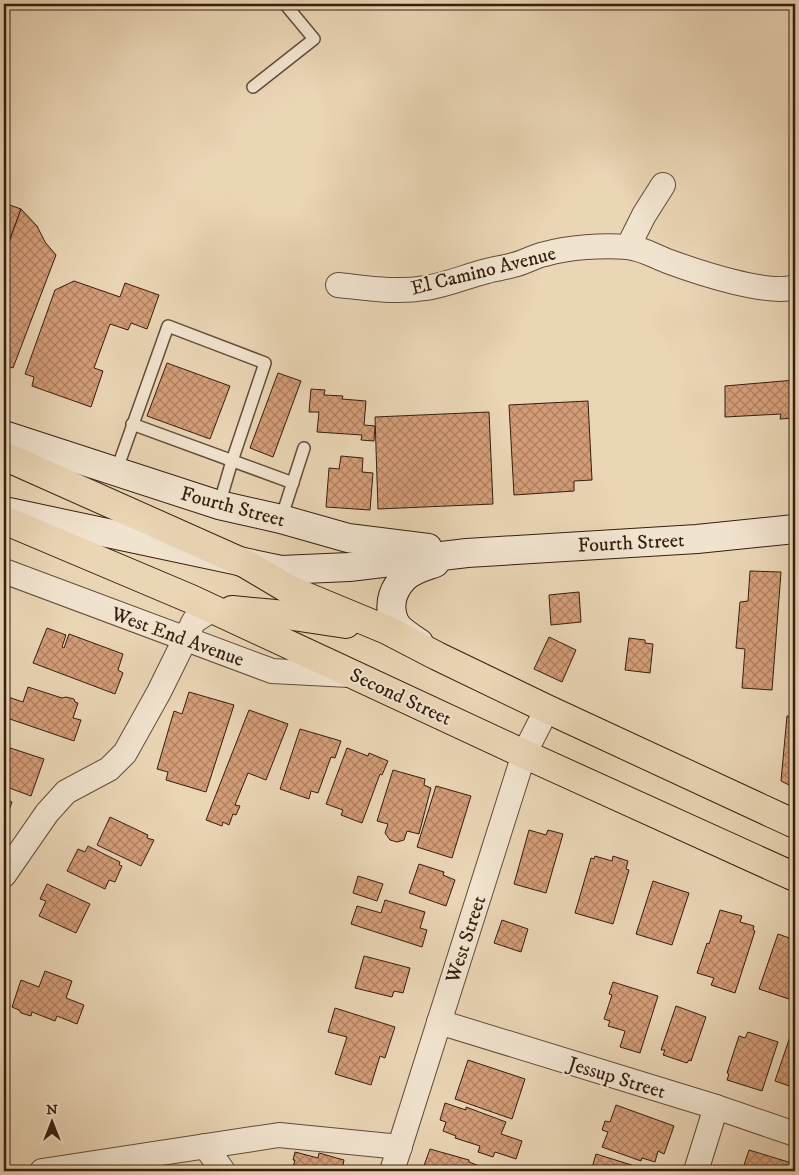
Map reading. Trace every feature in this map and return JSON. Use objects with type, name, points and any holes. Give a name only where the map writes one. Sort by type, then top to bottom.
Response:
[{"type":"main road","name":"Fourth Street","points":[[4,435],[220,505],[281,519],[348,538],[467,553]]},
{"type":"main road","name":"Fourth Street","points":[[4,456],[246,564]]},
{"type":"main road","name":"Fourth Street","points":[[4,511],[281,570],[349,567],[467,553],[697,538],[795,529]]},
{"type":"main road","name":"Second Street","points":[[4,520],[213,609],[524,754],[795,877]]},
{"type":"main road","points":[[437,656],[398,627],[392,616],[391,605],[394,593],[404,578],[418,569],[467,553]]},
{"type":"main road","points":[[246,564],[288,589],[387,630],[546,709],[795,824]]},
{"type":"main road","points":[[213,609],[286,615],[387,630]]},
{"type":"street","points":[[628,247],[644,215],[663,184]]},
{"type":"street","name":"El Camino Avenue","points":[[338,285],[394,290],[424,288],[514,265],[545,254],[580,248],[628,247],[738,283],[771,289],[788,290],[795,287]]},
{"type":"street","name":"West End Avenue","points":[[4,571],[272,671],[357,675]]},
{"type":"street","points":[[4,875],[47,813],[66,792],[109,769],[125,753],[159,692],[194,621],[213,609]]},
{"type":"street","name":"West Street","points":[[392,1171],[524,754],[546,709]]},
{"type":"street","name":"Jessup Street","points":[[439,1022],[716,1107],[795,1134]]},
{"type":"street","points":[[696,1171],[716,1107]]},
{"type":"street","points":[[42,1171],[280,1135],[400,1147]]},
{"type":"street","points":[[205,1146],[223,1171]]},
{"type":"lane","points":[[253,87],[314,39],[286,4]]},
{"type":"lane","points":[[116,472],[168,326],[264,363],[232,461],[220,505]]},
{"type":"lane","points":[[132,424],[293,483]]},
{"type":"lane","points":[[281,519],[304,448]]},
{"type":"building","points":[[4,203],[21,209],[6,250],[4,249]]},
{"type":"building","points":[[21,209],[37,226],[45,242],[56,255],[13,368],[4,365],[4,256]]},
{"type":"building","points":[[74,281],[120,297],[125,283],[159,295],[147,329],[131,323],[128,330],[110,324],[94,368],[103,371],[91,407],[32,386],[34,377],[25,374],[55,290]]},
{"type":"building","points":[[167,363],[230,386],[210,439],[147,416]]},
{"type":"building","points":[[278,373],[301,381],[273,457],[250,448]]},
{"type":"building","points":[[795,380],[795,418],[780,419],[781,414],[725,417],[725,386]]},
{"type":"building","points":[[311,389],[325,390],[324,395],[343,396],[342,399],[366,401],[364,425],[375,426],[374,441],[361,440],[362,435],[317,432],[319,412],[309,412]]},
{"type":"building","points":[[588,401],[592,480],[574,481],[574,491],[514,495],[509,405]]},
{"type":"building","points":[[489,412],[493,504],[378,509],[375,417]]},
{"type":"building","points":[[341,456],[363,458],[362,472],[373,473],[370,510],[326,507],[329,468],[339,469]]},
{"type":"building","points":[[750,571],[781,572],[772,690],[742,688],[745,649],[736,648],[740,602],[748,601]]},
{"type":"building","points":[[579,592],[581,622],[551,625],[549,595]]},
{"type":"building","points":[[47,628],[66,635],[62,647],[64,648],[69,634],[123,654],[118,670],[123,673],[115,694],[33,663]]},
{"type":"building","points":[[549,637],[576,650],[562,682],[534,669]]},
{"type":"building","points":[[629,638],[645,640],[645,643],[653,644],[650,673],[625,670]]},
{"type":"building","points":[[28,687],[62,698],[74,699],[78,703],[73,718],[81,720],[74,741],[4,717],[8,697],[23,702]]},
{"type":"building","points":[[189,692],[234,705],[206,792],[166,780],[168,772],[157,769],[174,711],[182,714]]},
{"type":"building","points":[[249,710],[288,724],[266,780],[248,773],[235,805],[240,806],[236,815],[233,814],[229,825],[223,822],[222,826],[206,820]]},
{"type":"building","points":[[787,716],[795,717],[795,788],[781,781]]},
{"type":"building","points":[[300,729],[341,741],[335,758],[331,757],[318,793],[311,791],[309,799],[280,789]]},
{"type":"building","points":[[4,746],[44,759],[31,796],[4,786]]},
{"type":"building","points":[[347,748],[368,756],[369,753],[388,761],[382,775],[380,774],[362,823],[341,815],[343,810],[326,804]]},
{"type":"building","points":[[393,770],[425,779],[424,785],[431,788],[419,834],[407,831],[404,840],[397,842],[390,840],[385,833],[388,824],[377,821]]},
{"type":"building","points":[[436,786],[471,796],[452,858],[417,847]]},
{"type":"building","points":[[4,799],[12,802],[5,821],[4,821]]},
{"type":"building","points":[[110,817],[148,835],[147,838],[154,840],[141,866],[97,845]]},
{"type":"building","points":[[529,830],[546,835],[548,830],[563,834],[546,893],[514,884]]},
{"type":"building","points":[[88,846],[120,862],[119,865],[122,866],[115,882],[109,880],[105,889],[67,871],[78,849],[85,852]]},
{"type":"building","points":[[595,856],[612,861],[613,856],[628,861],[626,869],[629,870],[613,924],[575,913],[591,858],[594,859]]},
{"type":"building","points":[[419,864],[444,872],[443,875],[455,880],[446,906],[409,893]]},
{"type":"building","points":[[358,876],[383,884],[377,901],[353,893]]},
{"type":"building","points":[[653,881],[689,893],[672,945],[636,934]]},
{"type":"building","points":[[47,884],[90,904],[76,933],[39,916],[46,901],[40,899]]},
{"type":"building","points":[[385,900],[425,912],[420,928],[427,930],[422,947],[351,924],[357,906],[381,913]]},
{"type":"building","points":[[720,910],[742,916],[740,922],[754,926],[753,930],[755,931],[735,993],[711,985],[714,978],[697,973]]},
{"type":"building","points":[[502,920],[528,929],[521,952],[494,943]]},
{"type":"building","points":[[778,934],[795,940],[795,1001],[759,989]]},
{"type":"building","points":[[364,956],[410,968],[403,993],[394,991],[392,997],[355,988]]},
{"type":"building","points":[[45,971],[72,981],[66,998],[84,1005],[77,1024],[57,1016],[55,1021],[32,1012],[31,1016],[21,1013],[12,1007],[21,980],[39,987]]},
{"type":"building","points":[[613,982],[658,996],[640,1053],[620,1047],[625,1031],[608,1026],[610,1021],[604,1019],[612,995],[609,994]]},
{"type":"building","points":[[676,1006],[706,1017],[691,1061],[689,1060],[687,1063],[663,1055],[665,1050],[661,1050]]},
{"type":"building","points":[[335,1008],[395,1027],[385,1058],[380,1056],[371,1085],[335,1074],[347,1037],[328,1032]]},
{"type":"building","points":[[795,1022],[795,1088],[775,1081]]},
{"type":"building","points":[[748,1032],[778,1042],[762,1091],[727,1080],[729,1074],[727,1073],[739,1036],[745,1038]]},
{"type":"building","points":[[468,1060],[525,1079],[512,1119],[455,1099]]},
{"type":"building","points":[[445,1103],[466,1110],[466,1107],[506,1122],[501,1134],[522,1141],[516,1159],[495,1152],[493,1157],[478,1152],[480,1146],[455,1138],[456,1136],[443,1131],[446,1122],[440,1120]]},
{"type":"building","points":[[616,1105],[674,1126],[664,1154],[658,1151],[655,1162],[642,1158],[641,1161],[602,1147],[608,1132],[602,1130],[605,1121],[610,1122]]},
{"type":"building","points":[[430,1149],[469,1160],[469,1162],[492,1171],[422,1171]]},
{"type":"building","points":[[749,1150],[795,1164],[793,1171],[742,1171]]},
{"type":"building","points":[[295,1152],[318,1158],[319,1153],[344,1160],[343,1165],[358,1171],[292,1171]]},
{"type":"building","points":[[596,1154],[651,1171],[591,1171]]}]
